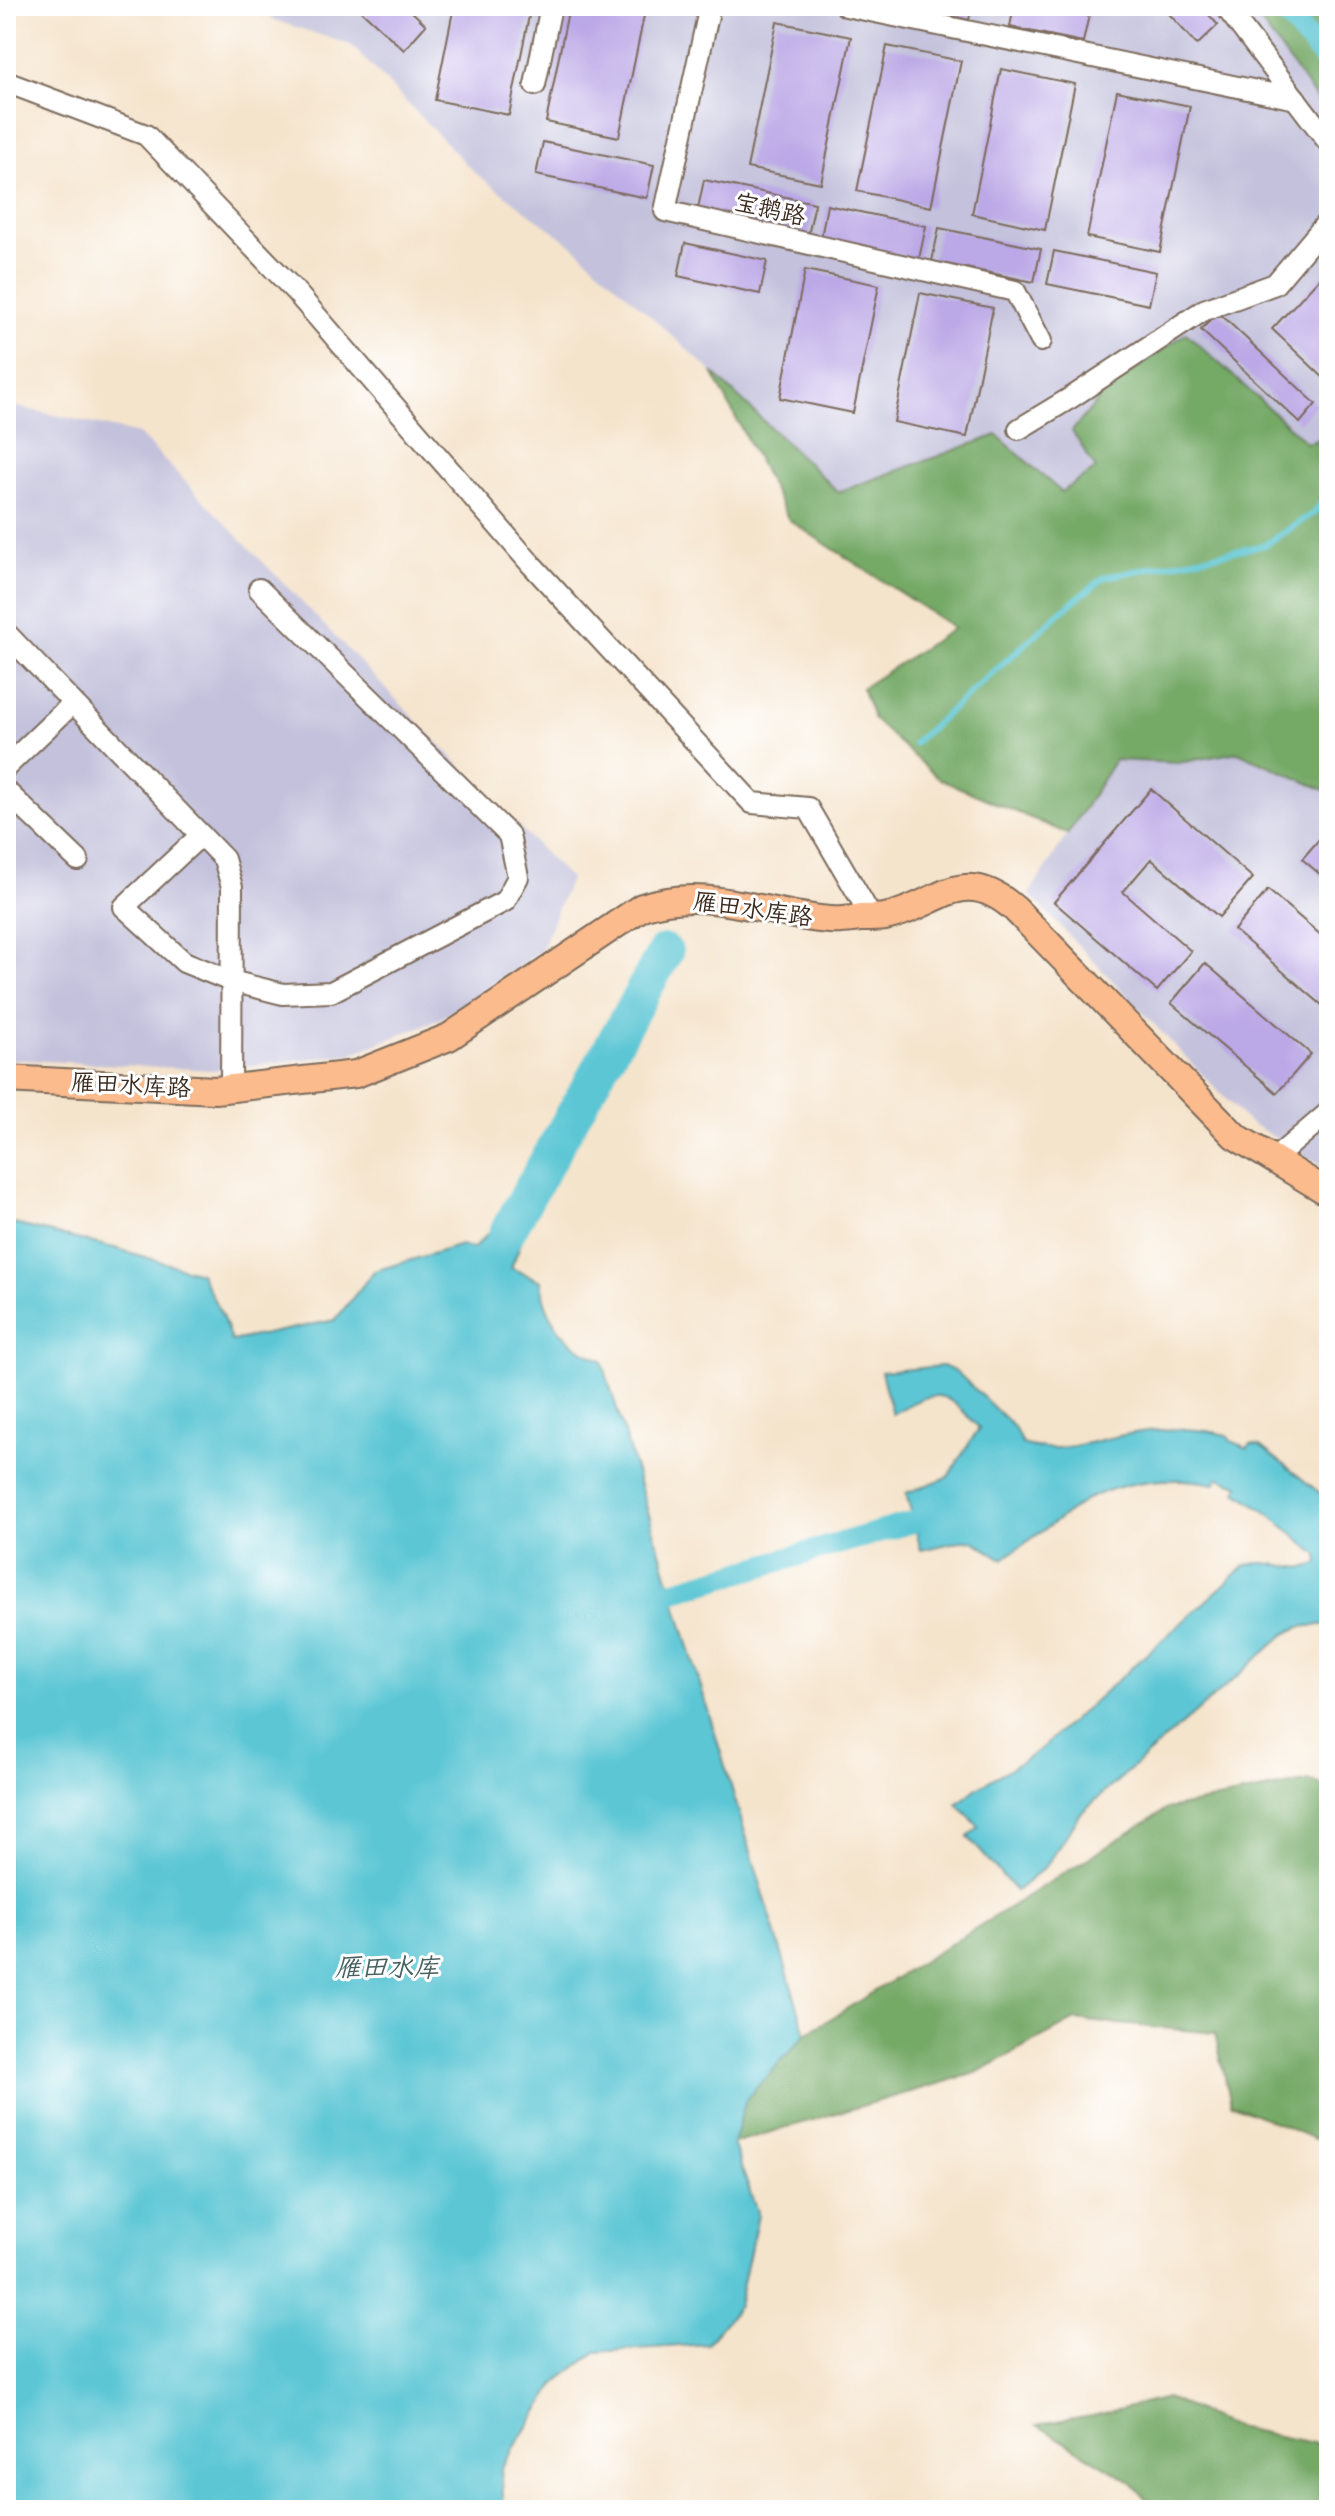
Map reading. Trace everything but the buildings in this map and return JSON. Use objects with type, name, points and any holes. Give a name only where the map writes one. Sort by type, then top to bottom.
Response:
[{"type":"main road","name":"雁田水库路","points":[[6,1079],[215,1090],[356,1074],[449,1037],[642,907],[667,899],[711,899],[831,920],[887,916],[955,889],[977,887],[998,894],[1235,1136],[1329,1193]]},
{"type":"lane","points":[[535,85],[551,6]]},
{"type":"lane","name":"宝鹅路","points":[[710,6],[665,211],[1015,291],[1041,341]]},
{"type":"lane","points":[[846,6],[1296,99]]},
{"type":"lane","points":[[1225,6],[1329,143]]},
{"type":"lane","points":[[6,82],[146,135],[295,291],[530,563],[752,803],[808,808],[872,918]]},
{"type":"lane","points":[[1019,429],[1204,310],[1275,284],[1329,220]]},
{"type":"lane","points":[[201,835],[124,907],[184,962],[231,981],[283,994],[331,992],[505,901],[518,877],[509,835],[259,589]]},
{"type":"lane","points":[[6,633],[224,859],[232,887],[231,1088]]},
{"type":"lane","points":[[6,767],[73,703]]},
{"type":"lane","points":[[6,791],[78,860]]},
{"type":"lane","points":[[1274,1159],[1329,1112]]},
{"type":"shaded area","points":[[255,6],[1244,6],[1261,22],[1329,116],[1329,436],[1307,443],[1186,333],[1072,432],[1096,469],[1060,493],[997,435],[838,492],[576,248],[474,172],[351,45],[274,20]]},
{"type":"shaded area","points":[[6,404],[139,434],[570,879],[540,952],[440,1019],[351,1054],[214,1070],[6,1059]]},
{"type":"shaded area","points":[[1238,752],[1329,792],[1329,1170],[1247,1121],[1029,894],[1115,760],[1178,763]]},
{"type":"green space","points":[[1276,6],[1329,6],[1329,116],[1261,22]]},
{"type":"green space","points":[[1186,333],[1307,443],[1329,436],[1329,792],[1238,752],[1178,763],[1115,760],[1068,834],[939,779],[874,720],[862,688],[954,628],[789,520],[712,372],[838,492],[997,435],[1061,492],[1096,469],[1072,431],[1104,393]]},
{"type":"green space","points":[[1310,1781],[1329,1787],[1329,2145],[1231,2104],[1215,2033],[1075,2020],[976,2073],[733,2143],[746,2099],[806,2034],[1167,1809]]},
{"type":"green space","points":[[1167,2398],[1235,2427],[1318,2444],[1329,2422],[1329,2510],[1156,2510],[1132,2483],[1037,2425]]},
{"type":"water","name":"雁田水库","points":[[6,1222],[200,1273],[222,1315],[231,1341],[335,1320],[374,1271],[461,1245],[473,1249],[493,1228],[521,1243],[511,1268],[541,1281],[547,1308],[560,1330],[578,1347],[602,1360],[806,2034],[746,2099],[733,2143],[758,2215],[738,2306],[707,2344],[596,2352],[558,2381],[501,2468],[504,2510],[6,2510]]},
{"type":"water","points":[[942,1366],[957,1372],[1014,1427],[1022,1444],[1050,1448],[1158,1430],[1215,1432],[1227,1435],[1231,1441],[1247,1448],[1251,1444],[1260,1446],[1329,1500],[1329,1624],[1299,1627],[1285,1634],[1081,1813],[1046,1866],[1016,1891],[968,1837],[979,1827],[957,1804],[977,1788],[1036,1753],[1245,1566],[1264,1563],[1301,1568],[1319,1563],[1318,1555],[1272,1516],[1237,1492],[1239,1485],[1218,1478],[1215,1484],[1182,1480],[1150,1481],[1102,1493],[1087,1499],[1003,1559],[973,1541],[965,1540],[921,1550],[906,1493],[948,1477],[979,1428],[957,1406],[940,1396],[920,1399],[892,1414],[881,1372]]},
{"type":"waterway","points":[[1279,6],[1329,63]]},
{"type":"waterway","points":[[914,743],[1071,603],[1105,577],[1265,545],[1315,512],[1329,492]]},
{"type":"waterway","points":[[506,1234],[665,952]]},
{"type":"waterway","points":[[642,1587],[672,1592],[941,1514]]}]
